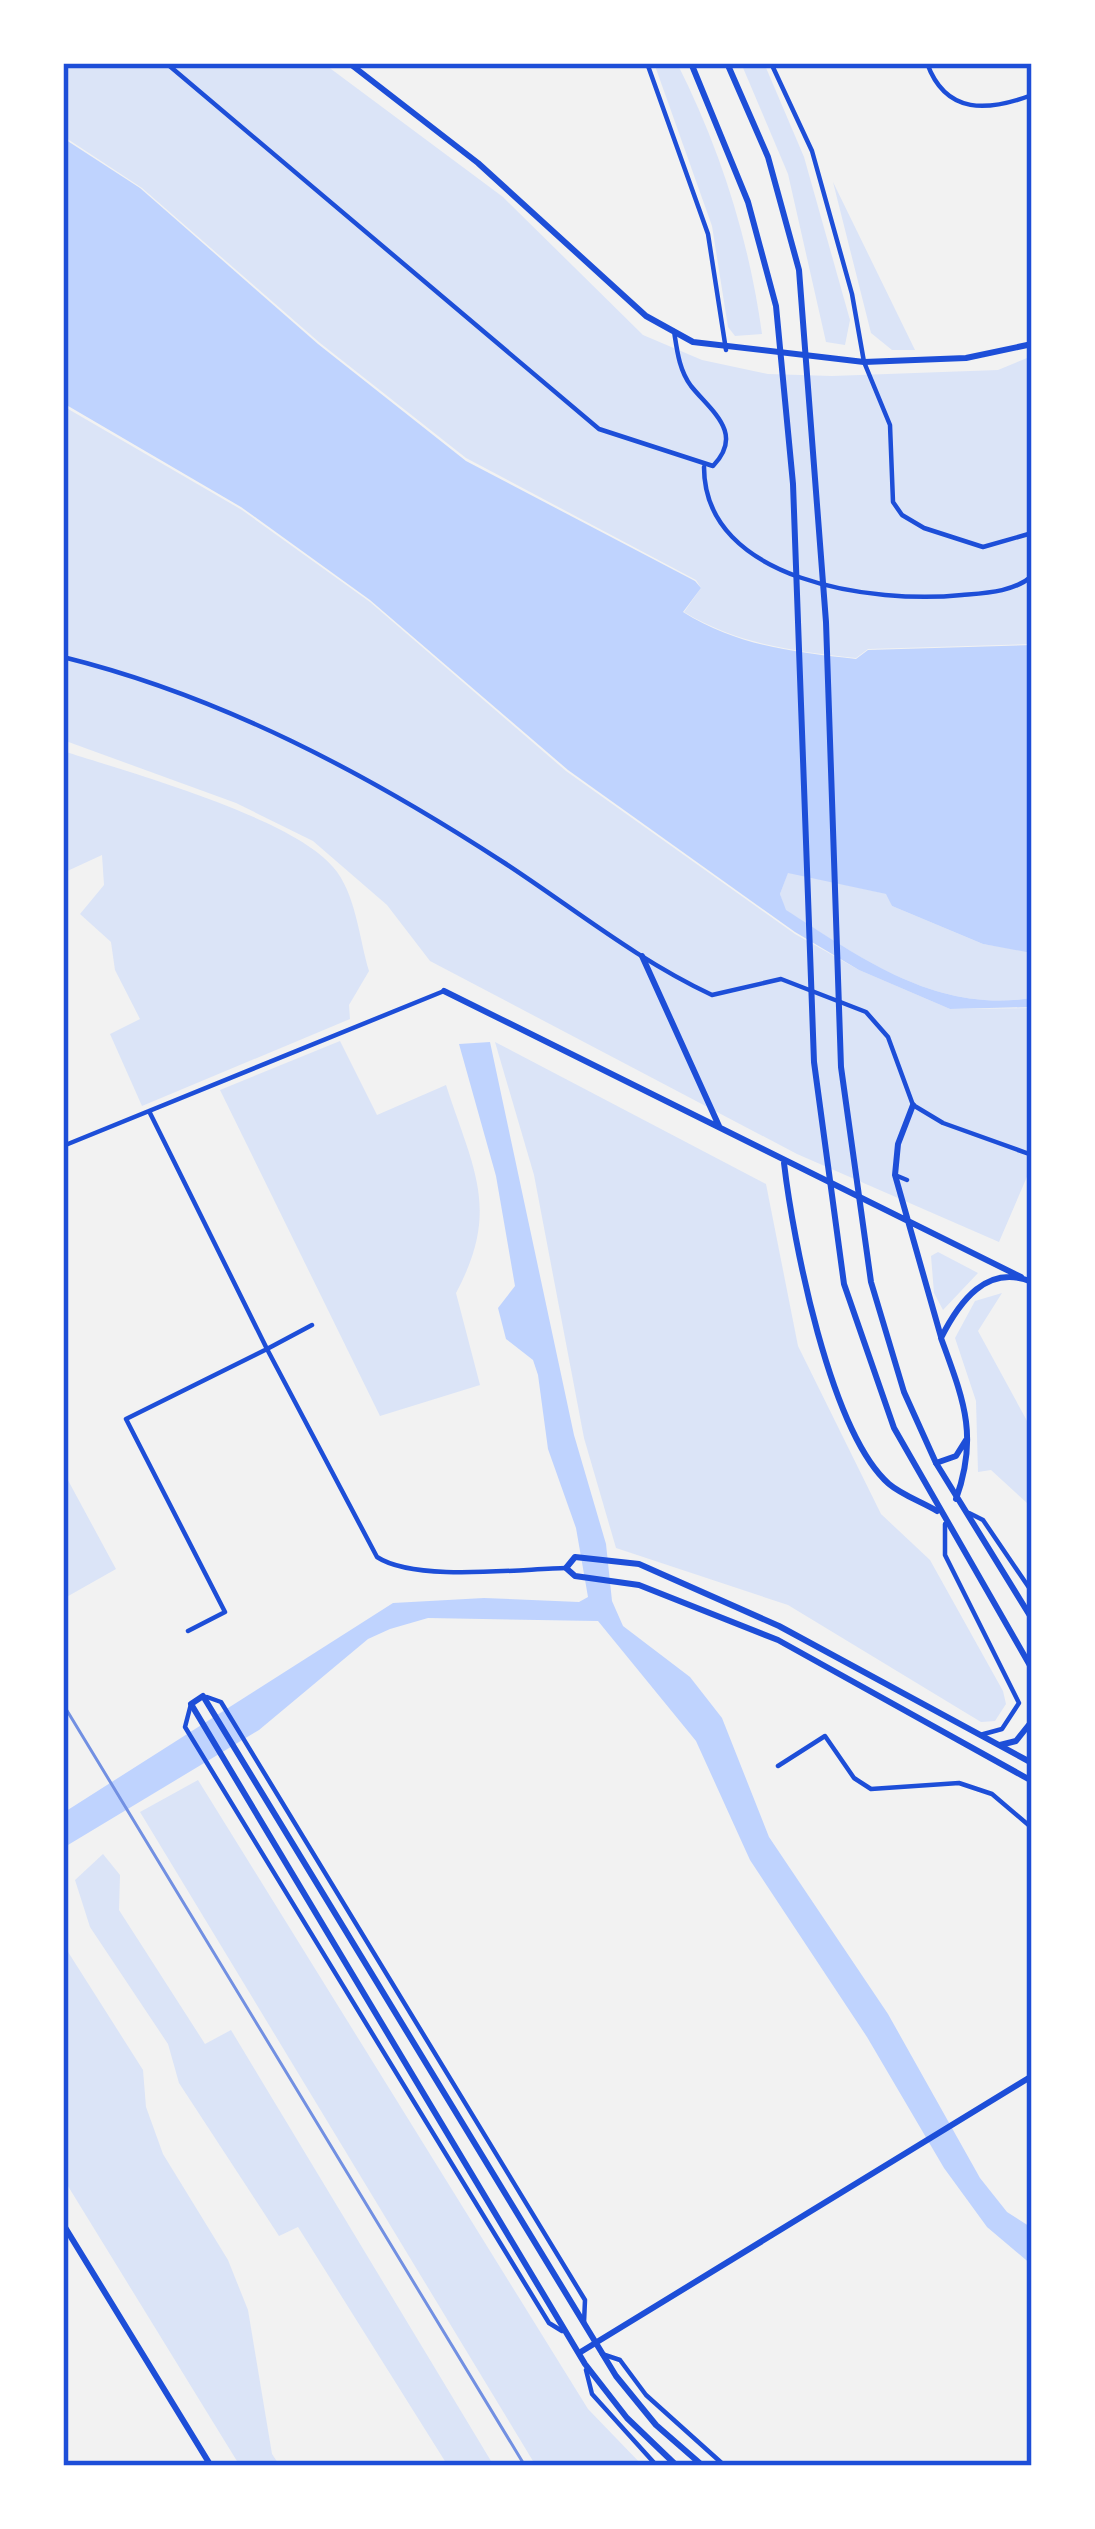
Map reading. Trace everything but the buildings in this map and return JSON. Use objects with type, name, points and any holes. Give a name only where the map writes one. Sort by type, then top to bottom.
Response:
[{"type":"main road","points":[[349,63],[413,108],[646,316],[674,331],[726,350],[864,362],[966,358],[1032,344]]},
{"type":"main road","points":[[691,63],[748,202],[776,306],[793,484],[814,1062],[844,1284],[894,1429],[1031,1668]]},
{"type":"main road","points":[[728,63],[768,157],[799,270],[826,622],[841,1067],[871,1282],[904,1392],[936,1462],[1032,1619]]},
{"type":"main road","points":[[642,956],[721,1129]]},
{"type":"main road","points":[[444,991],[1032,1282]]},
{"type":"main road","points":[[914,1105],[898,1144],[896,1175],[941,1338],[966,1409],[969,1462],[958,1503]]},
{"type":"main road","points":[[784,1163],[795,1257],[850,1423],[888,1483],[938,1510]]},
{"type":"main road","points":[[941,1338],[955,1312],[982,1284],[997,1276],[1022,1277]]},
{"type":"main road","points":[[936,1462],[956,1456],[968,1437]]},
{"type":"main road","points":[[1032,1762],[779,1626],[639,1564],[575,1557],[566,1568],[575,1576],[639,1585],[778,1640],[1032,1781]]},
{"type":"main road","points":[[677,2466],[627,2418],[585,2364],[191,1704],[203,1696],[601,2353],[656,2426],[703,2466]]},
{"type":"main road","points":[[1000,1745],[1016,1741],[1032,1721]]},
{"type":"main road","points":[[579,2353],[1032,2076]]},
{"type":"main road","points":[[63,2224],[212,2466]]},
{"type":"street","points":[[166,63],[599,429],[704,467],[719,462],[725,429],[719,412],[691,385],[678,360],[674,331]]},
{"type":"street","points":[[647,63],[680,144],[708,234],[726,350]]},
{"type":"street","points":[[771,63],[812,151],[852,294],[864,362],[890,425],[893,502],[902,515],[983,547],[1032,533]]},
{"type":"street","points":[[927,63],[941,88],[970,109],[993,109],[1032,94]]},
{"type":"street","points":[[704,467],[705,497],[723,530],[774,566],[853,595],[924,599],[966,595],[1024,583],[1032,576]]},
{"type":"street","points":[[63,657],[153,680],[323,758],[501,861],[642,956],[712,994],[781,980],[866,1012],[888,1037],[914,1105],[943,1123],[1032,1155]]},
{"type":"street","points":[[63,1146],[444,991]]},
{"type":"street","points":[[149,1111],[377,1557],[391,1566],[418,1569],[566,1568]]},
{"type":"street","points":[[896,1175],[907,1180]]},
{"type":"street","points":[[188,1631],[225,1612],[126,1419],[312,1325]]},
{"type":"street","points":[[958,1503],[982,1520],[1032,1592]]},
{"type":"street","points":[[945,1524],[945,1555],[1019,1702],[1002,1729],[978,1736]]},
{"type":"street","points":[[203,1696],[221,1702],[255,1756],[585,2300],[584,2324]]},
{"type":"street","points":[[191,1704],[185,1727],[549,2323],[567,2334]]},
{"type":"street","points":[[778,1766],[825,1736],[854,1778],[871,1789],[959,1784],[992,1794],[1032,1828]]},
{"type":"street","points":[[601,2353],[620,2360],[646,2395],[725,2466]]},
{"type":"street","points":[[585,2364],[592,2394],[657,2466]]},
{"type":"shaded area","points":[[63,63],[323,63],[503,197],[643,335],[702,360],[768,374],[832,376],[998,370],[1032,356],[1032,644],[868,649],[856,658],[746,639],[684,612],[701,588],[696,580],[466,458],[320,343],[142,188],[63,136]]},
{"type":"shaded area","points":[[654,63],[677,63],[707,128],[741,229],[762,334],[735,336],[728,327],[712,226]]},
{"type":"shaded area","points":[[741,63],[764,63],[804,157],[850,320],[845,345],[826,342],[788,174]]},
{"type":"shaded area","points":[[833,182],[915,350],[892,350],[871,333]]},
{"type":"shaded area","points":[[63,406],[242,510],[370,602],[566,771],[795,934],[859,970],[950,1009],[1032,1008],[1032,1165],[999,1242],[797,1154],[430,961],[387,905],[313,841],[236,803],[63,740]]},
{"type":"shaded area","points":[[63,751],[246,814],[312,849],[333,867],[352,903],[369,971],[349,1005],[350,1019],[142,1106],[110,1034],[140,1019],[115,970],[111,942],[80,914],[104,885],[102,855],[63,873]]},
{"type":"shaded area","points":[[788,872],[887,894],[892,906],[983,944],[1032,952],[1032,998],[997,1001],[932,990],[872,963],[785,910],[780,894]]},
{"type":"shaded area","points":[[340,1041],[377,1115],[446,1085],[478,1189],[477,1237],[456,1293],[480,1385],[380,1416],[220,1090]]},
{"type":"shaded area","points":[[495,1042],[766,1184],[798,1346],[881,1514],[930,1560],[1003,1691],[1006,1704],[995,1721],[981,1722],[788,1605],[616,1548],[584,1438],[534,1175]]},
{"type":"shaded area","points":[[938,1252],[978,1273],[943,1310],[934,1293],[931,1256]]},
{"type":"shaded area","points":[[1002,1293],[978,1331],[1032,1430],[1032,1518],[1027,1503],[991,1470],[978,1472],[976,1401],[955,1338],[975,1301]]},
{"type":"shaded area","points":[[63,1471],[116,1569],[63,1599]]},
{"type":"shaded area","points":[[198,1780],[588,2409],[643,2466],[536,2466],[140,1812]]},
{"type":"shaded area","points":[[103,1854],[120,1875],[119,1910],[205,2044],[231,2030],[494,2466],[448,2466],[298,2227],[279,2236],[179,2083],[168,2044],[90,1927],[75,1880]]},
{"type":"shaded area","points":[[63,1944],[143,2070],[146,2107],[163,2154],[228,2260],[248,2310],[272,2454],[280,2466],[240,2466],[63,2178]]},
{"type":"water","points":[[63,138],[140,188],[318,344],[466,461],[695,581],[701,588],[683,612],[704,623],[766,646],[856,659],[868,650],[1032,645],[1032,953],[983,944],[892,906],[886,894],[788,873],[780,894],[786,910],[902,978],[964,997],[1032,998],[1032,1007],[950,1009],[859,970],[795,932],[568,770],[370,600],[241,507],[63,403]]},
{"type":"water","points":[[490,1042],[574,1435],[606,1544],[612,1601],[623,1626],[690,1677],[722,1718],[769,1837],[888,2014],[980,2178],[1007,2212],[1032,2228],[1032,2265],[987,2227],[944,2168],[867,2037],[750,1860],[696,1741],[598,1621],[428,1618],[390,1629],[368,1639],[259,1730],[63,1848],[63,1813],[393,1603],[484,1598],[579,1602],[588,1597],[576,1528],[548,1449],[538,1375],[533,1360],[506,1339],[498,1308],[515,1286],[496,1176],[459,1044]]},
{"type":"railway","points":[[63,1704],[525,2466]]}]
